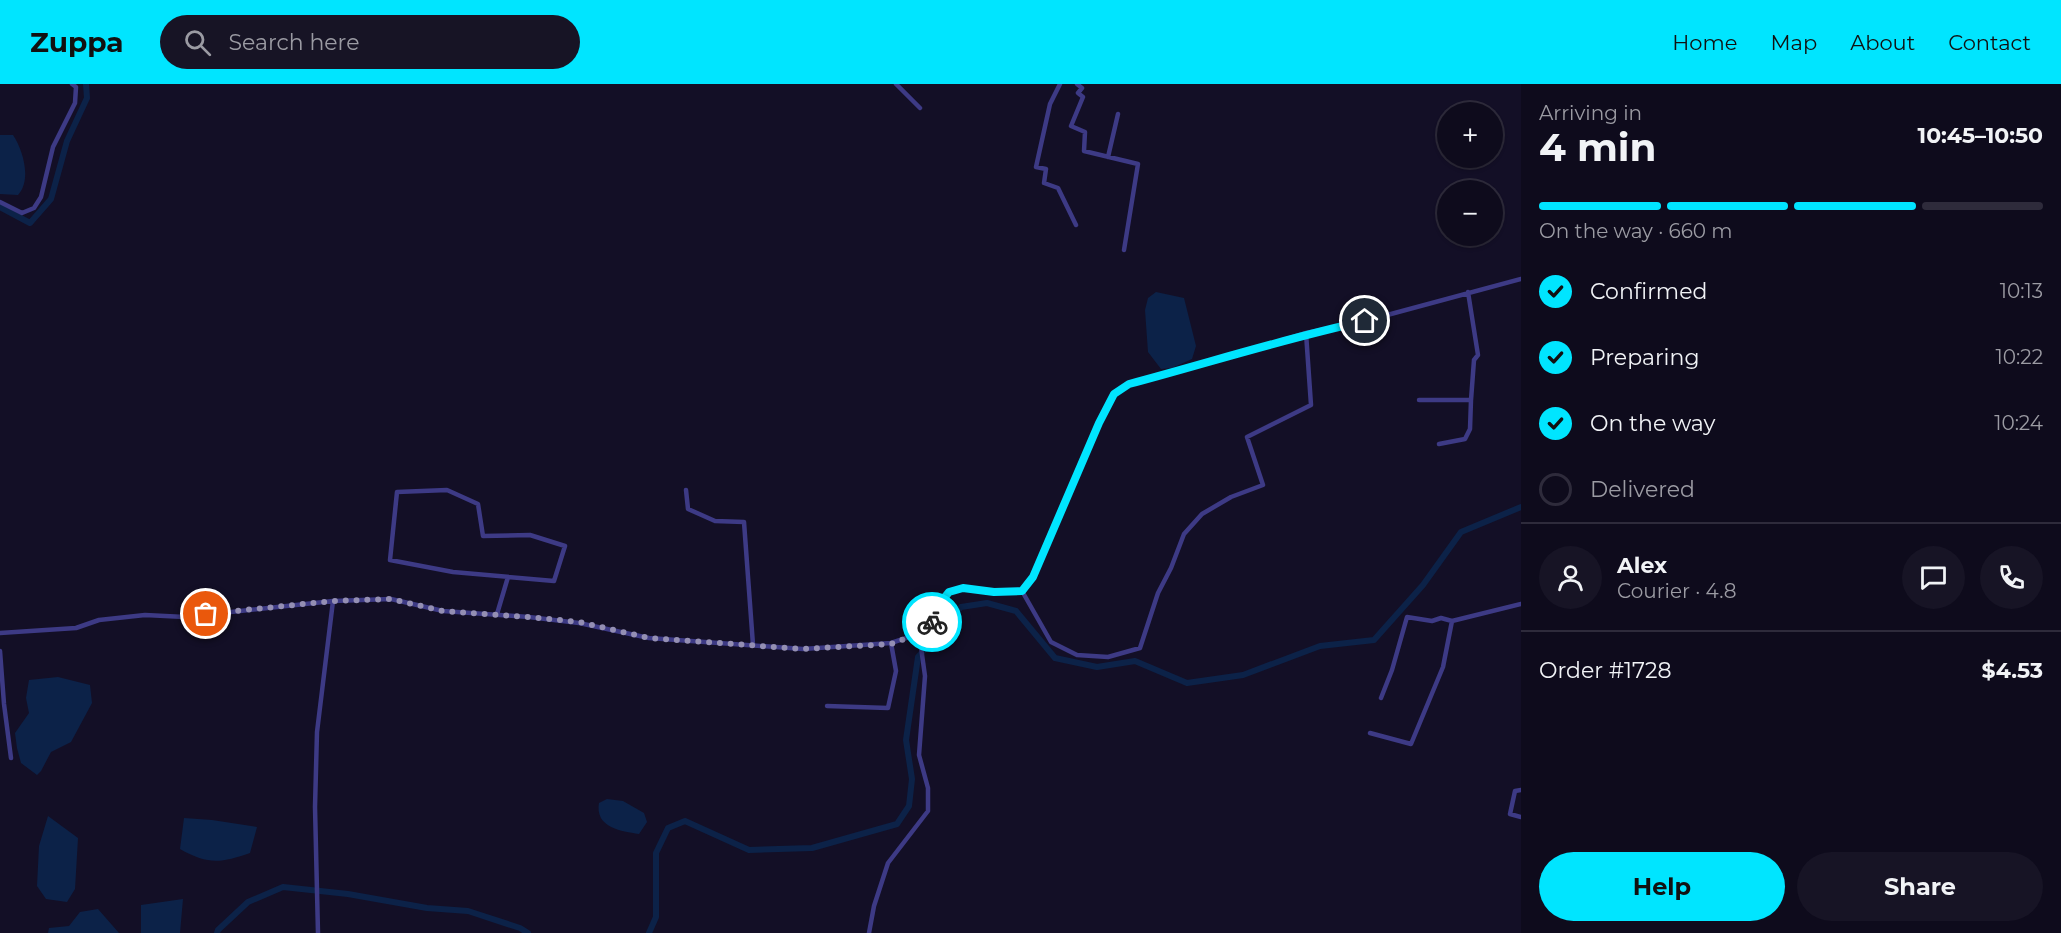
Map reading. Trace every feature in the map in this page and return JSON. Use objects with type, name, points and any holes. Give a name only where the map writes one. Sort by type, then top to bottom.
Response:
[{"type":"street","points":[[0,202],[22,213],[34,208],[41,197],[53,147],[75,103],[76,87],[72,84]]},
{"type":"street","points":[[896,84],[920,108]]},
{"type":"street","points":[[1060,84],[1050,104],[1036,167],[1046,169],[1044,183],[1058,188],[1077,225]]},
{"type":"street","points":[[1077,84],[1082,88],[1078,93],[1083,97],[1071,126],[1085,132],[1084,151],[1138,164],[1124,250]]},
{"type":"street","points":[[1108,157],[1118,114]]},
{"type":"street","points":[[0,633],[76,628],[99,620],[145,615],[185,617],[333,601],[391,599],[443,611],[579,622],[649,638],[803,649],[891,644],[919,635],[931,625],[941,602],[949,592],[963,588],[994,592],[1022,591],[1033,577],[1099,423],[1114,394],[1129,384],[1306,333],[1365,321],[1521,279]]},
{"type":"street","points":[[1439,444],[1465,439],[1470,429],[1474,360],[1478,355],[1468,292]]},
{"type":"street","points":[[1022,591],[1051,642],[1077,656],[1108,657],[1140,648],[1158,593],[1171,568],[1184,534],[1202,514],[1231,497],[1263,485],[1247,437],[1311,405],[1306,333]]},
{"type":"street","points":[[1419,400],[1471,400]]},
{"type":"street","points":[[447,490],[478,504],[483,536],[530,535],[565,546],[554,581],[508,577],[453,572],[390,560],[397,492],[447,490]]},
{"type":"street","points":[[686,490],[688,509],[715,520],[744,522],[753,645]]},
{"type":"street","points":[[497,615],[508,577]]},
{"type":"street","points":[[318,933],[315,807],[317,732],[333,601]]},
{"type":"street","points":[[1381,698],[1392,670],[1407,617],[1432,621],[1441,618],[1452,621],[1521,603]]},
{"type":"street","points":[[1370,733],[1411,744],[1443,667],[1452,621]]},
{"type":"street","points":[[869,933],[874,906],[888,863],[928,811],[928,788],[919,755],[925,676],[919,635]]},
{"type":"street","points":[[827,706],[888,708],[896,671],[891,644]]},
{"type":"street","points":[[0,651],[4,704],[12,758]]},
{"type":"street","points":[[1521,790],[1515,791],[1510,814],[1521,817]]},
{"type":"water","points":[[0,135],[13,135],[23,157],[25,181],[18,195],[0,194]]},
{"type":"water","points":[[1156,292],[1184,298],[1196,346],[1192,359],[1172,368],[1161,369],[1148,352],[1145,310],[1148,298]]},
{"type":"water","points":[[58,677],[90,685],[92,703],[71,742],[51,752],[37,775],[21,763],[15,733],[29,713],[26,698],[29,680]]},
{"type":"water","points":[[607,799],[623,801],[644,813],[647,822],[639,834],[616,829],[605,823],[601,818],[599,803]]},
{"type":"water","points":[[48,816],[78,838],[75,889],[67,902],[46,899],[37,886],[39,846]]},
{"type":"water","points":[[184,818],[257,827],[250,853],[215,861],[199,858],[180,849]]},
{"type":"water","points":[[183,899],[180,933],[141,933],[141,905]]},
{"type":"water","points":[[98,909],[119,933],[48,933],[49,928],[69,926],[80,912]]},
{"type":"waterway","points":[[0,207],[30,223],[51,199],[67,141],[87,98],[86,84]]},
{"type":"waterway","points":[[649,933],[656,917],[656,853],[668,828],[685,821],[749,850],[812,848],[897,824],[909,806],[912,779],[906,740],[918,657],[961,607],[987,603],[1016,611],[1055,658],[1097,667],[1135,661],[1187,683],[1243,675],[1320,646],[1374,640],[1423,585],[1461,532],[1521,507]]},
{"type":"waterway","points":[[217,933],[248,902],[283,887],[348,894],[427,908],[468,911],[520,928],[528,933]]},
{"type":"way so far","points":[[206,614],[333,601],[391,599],[443,611],[579,622],[649,638],[803,649],[891,644],[915,635],[932,622]]},
{"type":"route","points":[[932,622],[941,602],[949,592],[963,588],[994,592],[1022,591],[1033,577],[1099,423],[1114,394],[1129,384],[1306,333],[1365,321]]}]
